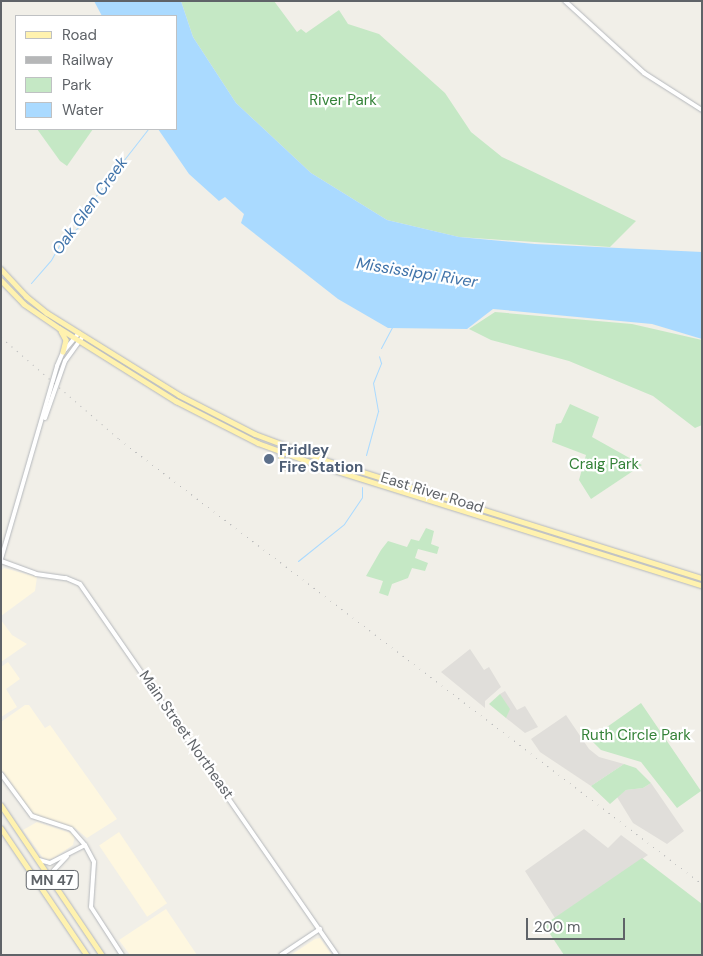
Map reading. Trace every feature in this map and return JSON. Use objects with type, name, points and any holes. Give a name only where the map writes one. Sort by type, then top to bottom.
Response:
[{"type":"main road","name":"East River Road","points":[[1,269],[26,296],[81,334],[179,395],[255,434],[297,451],[702,578]]},
{"type":"main road","name":"East River Road","points":[[1,280],[30,309],[176,401],[280,451],[702,585]]},
{"type":"main road","points":[[59,328],[66,340],[63,352]]},
{"type":"main road","points":[[280,451],[285,459],[284,466]]},
{"type":"main road","name":"MN 47","points":[[1,805],[102,955]]},
{"type":"main road","name":"MN 47","points":[[1,828],[87,955]]},
{"type":"street","points":[[566,1],[644,73],[702,110]]},
{"type":"street","points":[[1,560],[63,352],[81,334]]},
{"type":"street","points":[[44,420],[65,361],[76,339]]},
{"type":"street","name":"Main Street Northeast","points":[[1,560],[36,574],[66,578],[80,584],[337,955]]},
{"type":"street","points":[[1,774],[32,816],[71,829],[85,845],[94,862],[91,907],[122,955]]},
{"type":"street","points":[[39,860],[50,864],[85,845]]},
{"type":"street","points":[[65,900],[53,872],[67,856]]},
{"type":"street","points":[[281,955],[320,929]]},
{"type":"shaded area","points":[[4,568],[37,577],[35,591],[1,616],[1,571]]},
{"type":"shaded area","points":[[1,620],[12,635],[27,644],[1,662]]},
{"type":"shaded area","points":[[470,649],[484,670],[489,667],[501,687],[485,701],[485,708],[441,672]]},
{"type":"shaded area","points":[[8,662],[20,679],[6,689],[17,707],[1,717],[1,667]]},
{"type":"shaded area","points":[[505,691],[517,710],[525,706],[538,727],[525,733],[506,718],[500,694]]},
{"type":"shaded area","points":[[25,705],[29,705],[45,728],[50,725],[117,819],[87,838],[75,828],[33,814],[1,769],[1,722]]},
{"type":"shaded area","points":[[566,715],[589,749],[599,757],[624,764],[591,786],[540,752],[531,739]]},
{"type":"shaded area","points":[[651,783],[684,831],[667,844],[633,823],[617,797],[626,790],[643,788]]},
{"type":"shaded area","points":[[37,822],[75,835],[73,845],[54,858],[48,860],[43,858],[23,830]]},
{"type":"shaded area","points":[[584,829],[608,848],[621,835],[648,855],[555,918],[525,871]]},
{"type":"shaded area","points":[[119,832],[167,903],[147,917],[99,845]]},
{"type":"shaded area","points":[[166,909],[197,955],[130,955],[119,940]]},
{"type":"shaded area","points":[[320,938],[332,955],[291,955],[315,939]]},
{"type":"green space","name":"River Park","points":[[181,1],[274,1],[297,32],[301,29],[306,33],[339,10],[348,24],[379,34],[445,93],[471,132],[502,157],[636,221],[610,247],[459,237],[387,220],[311,173],[236,103],[193,37]]},
{"type":"green space","points":[[38,130],[92,130],[67,166],[60,161]]},
{"type":"green space","points":[[495,312],[632,324],[702,340],[702,425],[695,428],[653,396],[569,361],[491,340],[469,329]]},
{"type":"green space","name":"Craig Park","points":[[570,404],[599,417],[592,437],[642,465],[591,499],[579,480],[586,455],[552,442],[556,424],[561,423]]},
{"type":"green space","points":[[426,528],[434,531],[431,544],[439,547],[437,554],[418,549],[415,558],[428,563],[425,571],[412,568],[408,578],[392,584],[388,596],[379,593],[383,581],[366,576],[381,550],[388,541],[407,547],[411,539],[419,541]]},
{"type":"green space","points":[[500,694],[510,709],[506,718],[489,704]]},
{"type":"green space","name":"Ruth Circle Park","points":[[641,703],[701,791],[677,808],[641,762],[601,750],[590,739]]},
{"type":"green space","points":[[624,764],[636,768],[651,783],[643,788],[626,790],[610,804],[591,786]]},
{"type":"green space","points":[[642,858],[702,904],[702,955],[564,955],[544,925]]},
{"type":"water","name":"Mississippi River","points":[[94,1],[181,1],[193,37],[236,103],[311,173],[387,220],[459,237],[535,244],[702,252],[702,339],[652,324],[493,309],[467,329],[388,328],[338,299],[241,223],[244,214],[225,197],[219,201],[189,174],[159,130],[178,130],[178,15],[101,15]]},
{"type":"waterway","name":"Oak Glen Creek","points":[[31,283],[51,260],[60,244],[79,226],[84,211],[147,130]]},
{"type":"waterway","points":[[381,348],[392,327]]},
{"type":"waterway","points":[[366,455],[378,411],[373,383],[381,363],[379,356]]},
{"type":"waterway","points":[[298,561],[344,524],[362,497],[362,487]]},
{"type":"railway","points":[[1,337],[119,439],[702,884]]},
{"type":"place","name":"Fridley Fire Station","points":[[269,459]]}]
